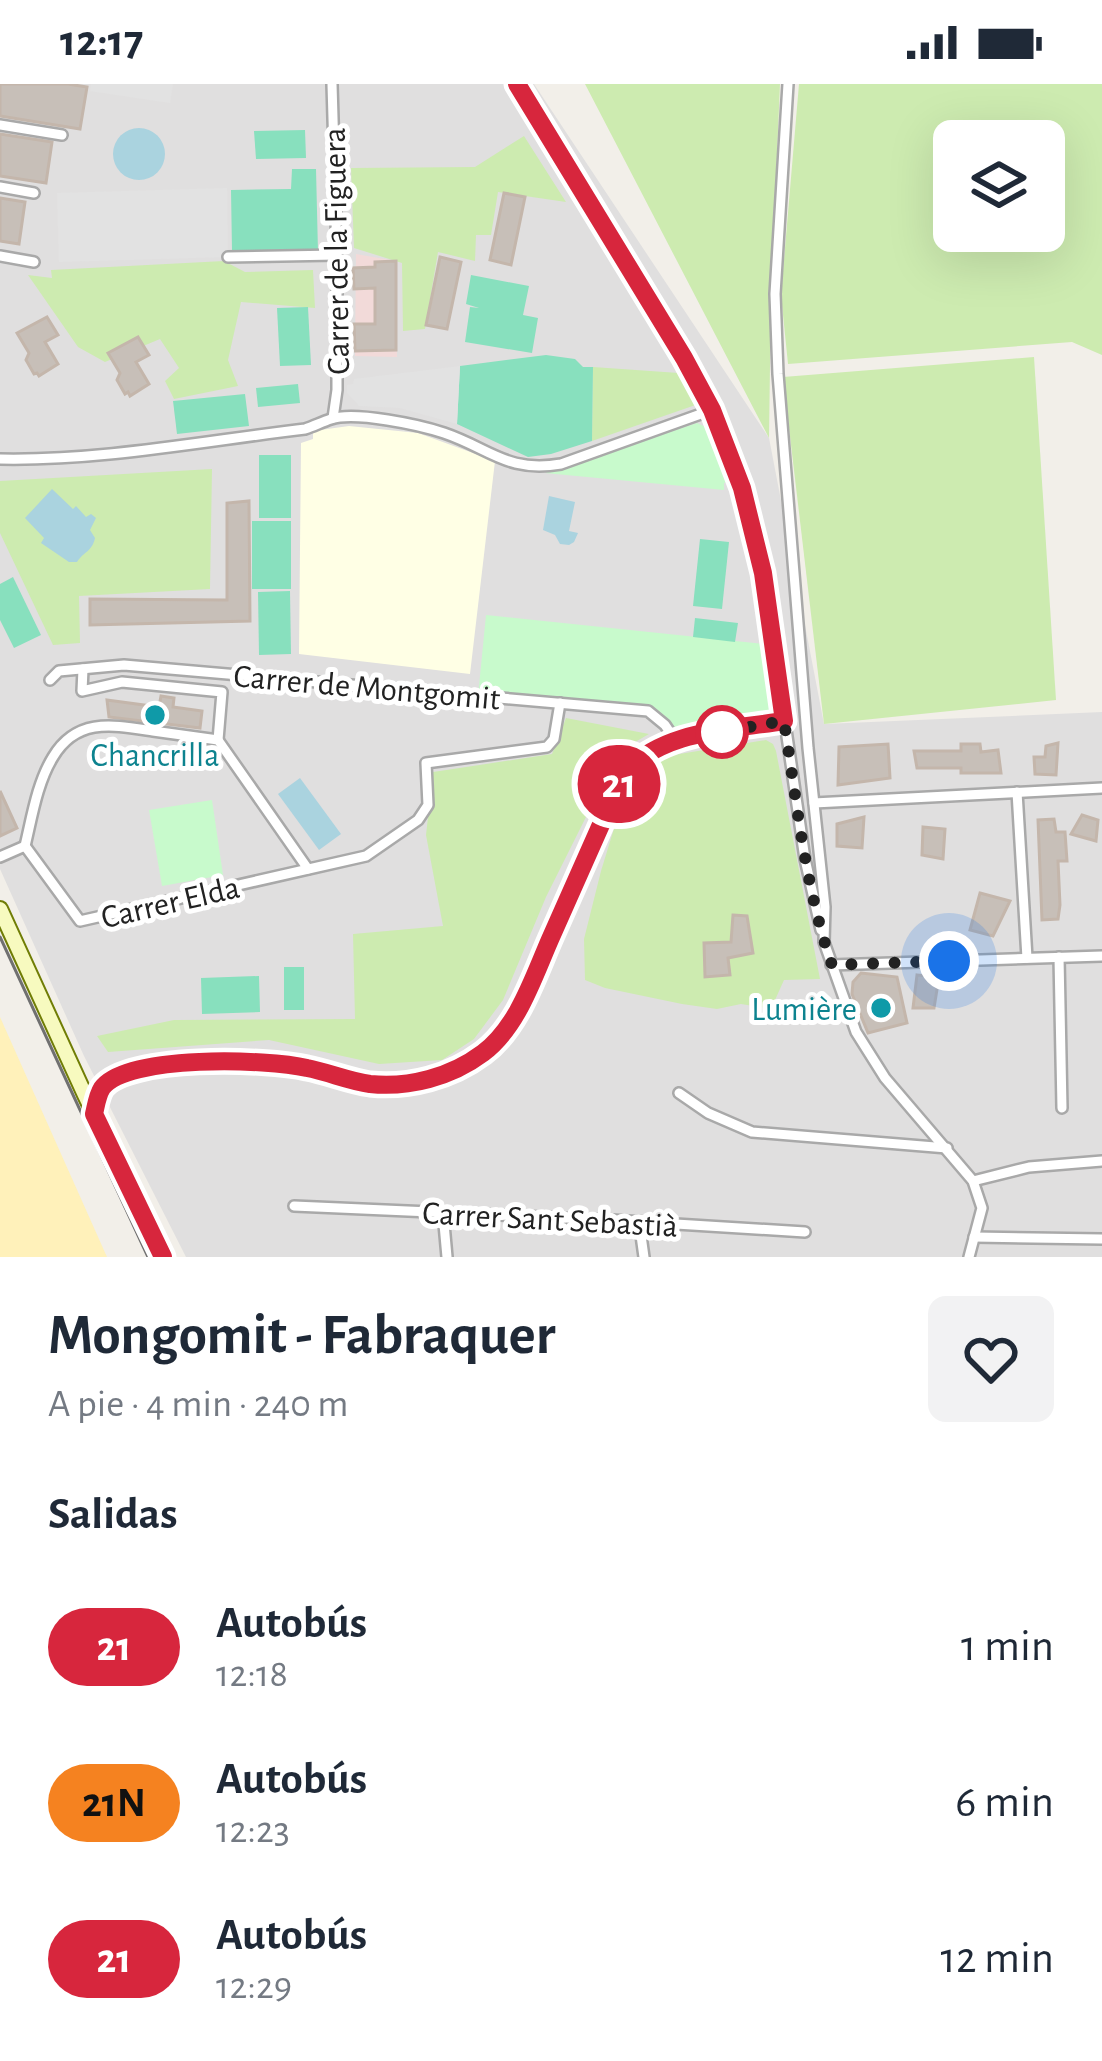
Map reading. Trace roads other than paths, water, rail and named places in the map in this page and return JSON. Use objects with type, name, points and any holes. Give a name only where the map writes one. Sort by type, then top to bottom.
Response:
[{"type":"street","name":"Carrer de la Figuera","points":[[332,84],[337,255],[333,418]]},
{"type":"street","points":[[517,84],[712,410],[742,488],[763,573],[805,860],[824,942],[856,1031],[885,1078],[974,1181],[982,1208],[969,1257]]},
{"type":"street","points":[[788,84],[777,354],[825,907],[824,942]]},
{"type":"street","points":[[0,125],[62,135]]},
{"type":"street","points":[[0,188],[34,193]]},
{"type":"street","points":[[228,257],[337,255]]},
{"type":"street","points":[[0,256],[34,262]]},
{"type":"street","points":[[0,459],[100,454],[304,429],[333,418],[399,422],[446,434],[503,461],[536,468],[561,464],[712,410]]},
{"type":"street","name":"Carrer de Montgomit","points":[[50,680],[59,671],[124,665],[649,711],[675,740]]},
{"type":"street","points":[[83,669],[82,691],[122,682],[222,692],[218,740],[308,869],[366,856],[418,820],[428,805],[426,763],[547,747],[554,739],[560,703]]},
{"type":"street","points":[[94,1114],[103,1086],[116,1077],[176,1064],[247,1060],[305,1067],[368,1084],[402,1084],[460,1067],[485,1052],[518,1012],[623,775],[648,752],[675,740],[784,721]]},
{"type":"street","points":[[0,857],[25,846],[42,780],[54,755],[85,729],[108,724],[218,740]]},
{"type":"street","points":[[814,803],[1102,788]]},
{"type":"street","points":[[1017,792],[1027,958]]},
{"type":"street","name":"Carrer Elda","points":[[25,846],[80,921],[308,869]]},
{"type":"street","points":[[0,909],[163,1257]]},
{"type":"street","points":[[832,965],[1102,956]]},
{"type":"street","points":[[1059,957],[1062,1108]]},
{"type":"street","points":[[74,1071],[103,1086]]},
{"type":"street","points":[[679,1093],[708,1113],[752,1132],[947,1148]]},
{"type":"street","points":[[974,1181],[1029,1166],[1102,1161]]},
{"type":"street","name":"Carrer Sant Sebastià","points":[[294,1206],[805,1232]]},
{"type":"street","points":[[443,1213],[447,1257]]},
{"type":"street","points":[[639,1221],[644,1257]]},
{"type":"street","points":[[974,1237],[1102,1239]]},
{"type":"water","points":[[139,128],[157,136],[165,154],[157,172],[139,180],[121,172],[113,154],[121,136]]},
{"type":"water","points":[[52,489],[73,509],[76,506],[86,517],[96,518],[90,530],[94,543],[77,562],[69,562],[41,543],[44,538],[25,518]]},
{"type":"water","points":[[549,496],[575,502],[569,531],[578,533],[569,545],[560,544],[555,535],[543,530]]},
{"type":"water","points":[[133,746],[161,759],[158,769],[139,769],[131,761],[112,756],[115,750]]},
{"type":"water","points":[[300,778],[341,834],[319,850],[278,794]]},
{"type":"tram line","points":[[0,937],[148,1257]]},
{"type":"place","name":"Chancrilla","points":[[155,715]]},
{"type":"place","name":"Lumière","points":[[881,1008]]}]
